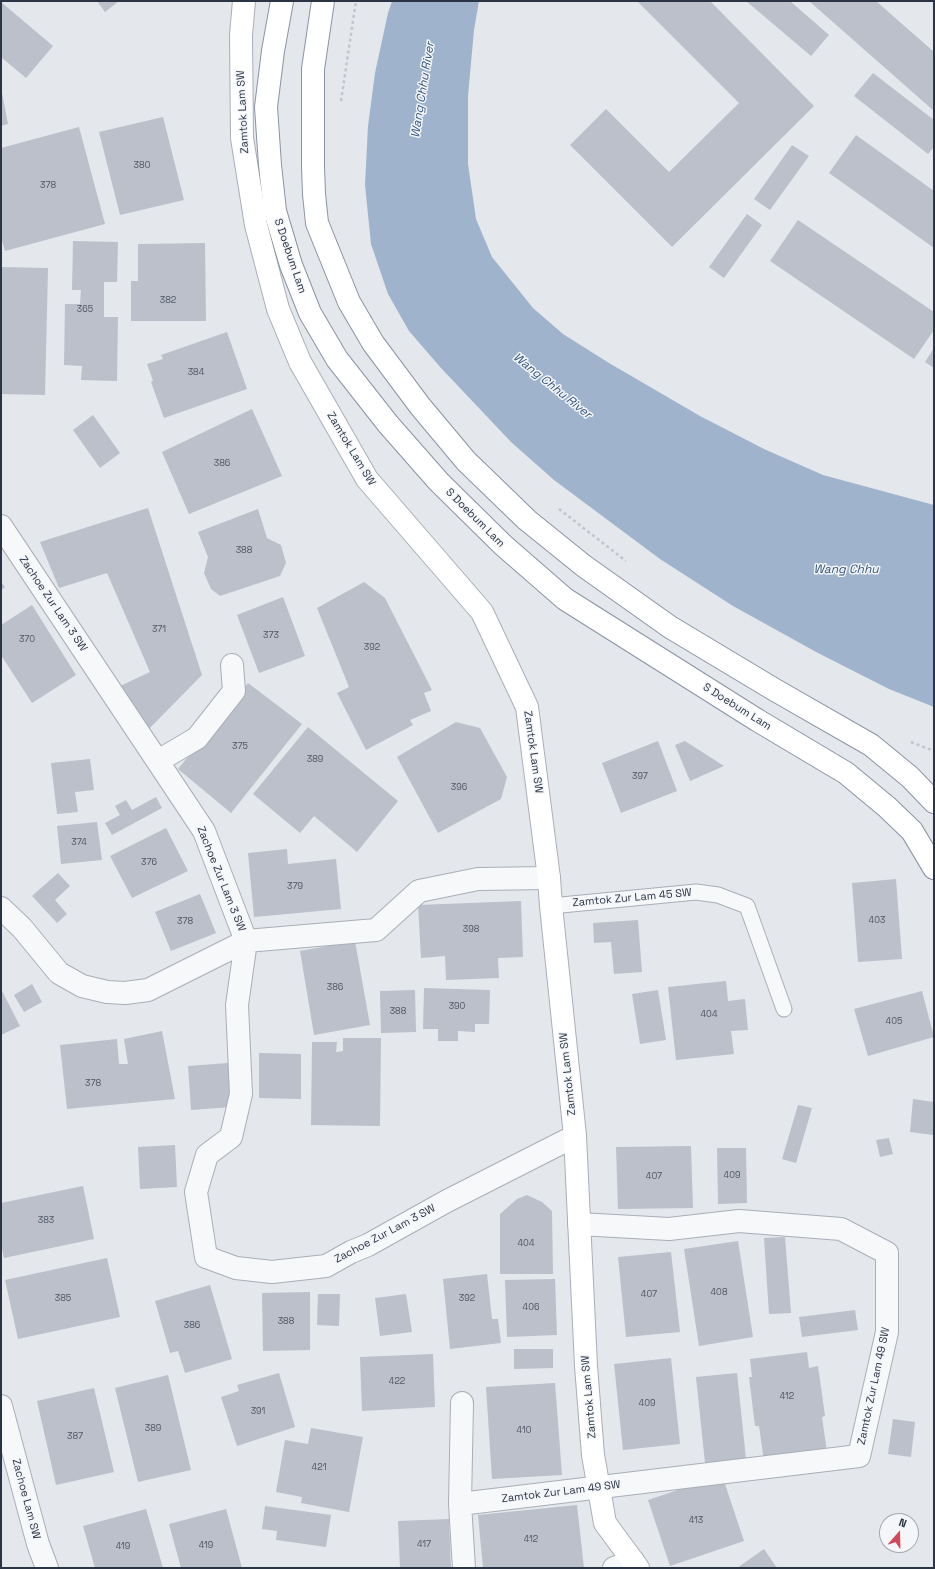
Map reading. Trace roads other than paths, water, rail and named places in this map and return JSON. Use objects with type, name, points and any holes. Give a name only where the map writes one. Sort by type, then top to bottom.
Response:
[{"type":"main road","name":"Zamtok Lam SW","points":[[244,1],[241,35],[242,138],[256,225],[278,309],[300,362],[367,480],[482,612],[527,706],[549,878],[575,1136],[586,1366],[593,1455],[605,1523],[628,1566]]},
{"type":"main road","name":"S Doebum Lam","points":[[282,1],[273,51],[266,107],[275,211],[291,265],[310,314],[337,359],[388,424],[438,482],[503,546],[565,599],[757,720],[846,773],[887,807],[912,831],[934,868]]},
{"type":"main road","points":[[323,1],[313,68],[313,167],[317,223],[349,302],[373,342],[420,406],[466,461],[527,520],[584,566],[670,627],[871,745],[910,777],[934,802]]},
{"type":"street","name":"Zachoe Zur Lam 3 SW","points":[[1,526],[204,831],[246,941],[236,1005],[241,1094],[231,1137],[207,1155],[196,1192],[206,1257],[236,1268],[272,1272],[326,1266],[351,1252],[368,1245],[447,1201],[575,1136]]},
{"type":"street","points":[[158,761],[197,738],[234,691],[232,665]]},
{"type":"street","points":[[1,908],[22,928],[59,973],[82,986],[107,992],[125,993],[148,990],[246,941],[376,930],[419,891],[478,879],[549,878]]},
{"type":"street","name":"Zamtok Zur Lam 49 SW","points":[[460,1504],[859,1456],[887,1332],[887,1253],[842,1229],[739,1221],[669,1229],[579,1224]]},
{"type":"street","points":[[462,1403],[460,1504],[464,1568]]},
{"type":"street","name":"Zachoe Lam SW","points":[[1,1406],[38,1544],[47,1568]]},
{"type":"lane","name":"Zamtok Zur Lam 45 SW","points":[[551,906],[696,892],[718,895],[747,906],[784,1009]]},
{"type":"water","name":"Wang Chhu","points":[[392,1],[479,1],[474,30],[468,96],[468,164],[476,219],[492,257],[533,308],[563,334],[609,363],[700,416],[764,449],[823,475],[934,505],[934,707],[889,689],[818,653],[733,606],[660,559],[554,480],[511,442],[441,368],[409,331],[388,294],[371,244],[365,185],[368,126],[375,73]]},
{"type":"water label","name":"Wang Chhu River","points":[[423,90]]},
{"type":"water label","name":"Wang Chhu River","points":[[552,386]]}]
